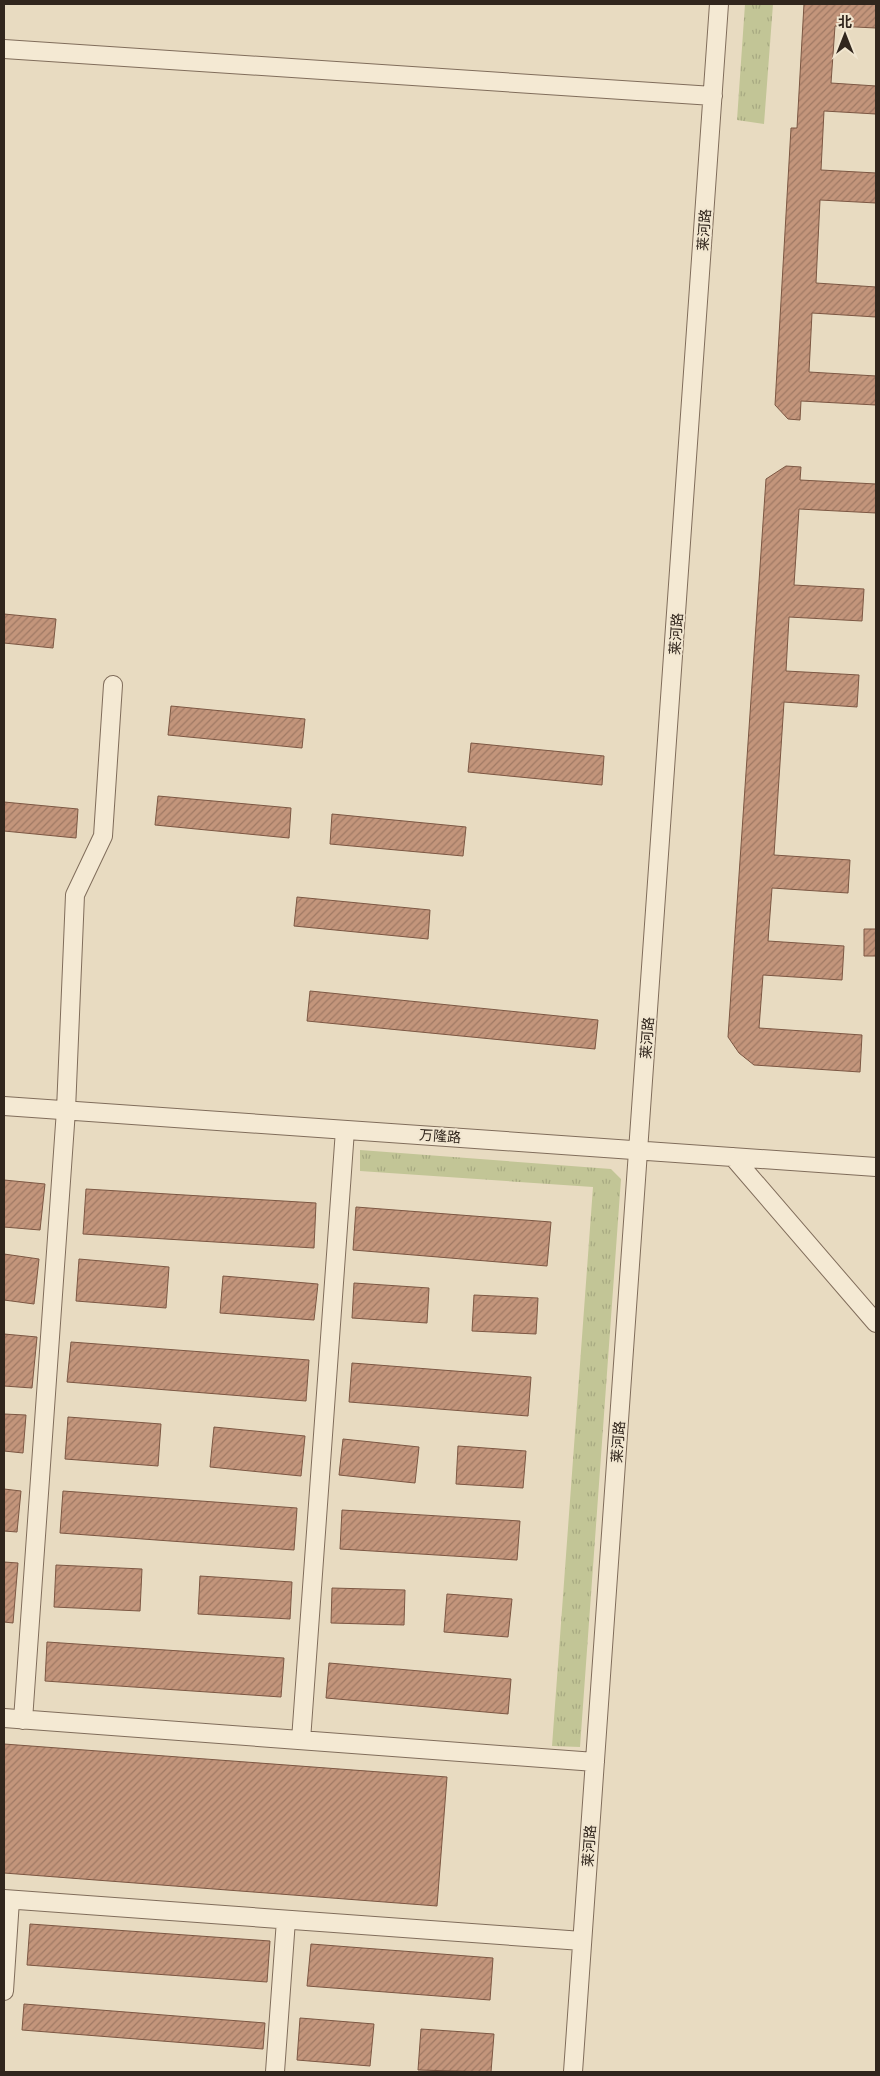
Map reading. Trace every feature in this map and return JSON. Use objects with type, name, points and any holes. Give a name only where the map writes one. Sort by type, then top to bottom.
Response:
[{"type":"street","name":"莱河路","points":[[573,2072],[719,4]]},
{"type":"street","points":[[4,50],[713,96]]},
{"type":"street","points":[[23,1720],[66,1110],[76,895],[103,836],[113,685]]},
{"type":"street","name":"万隆路","points":[[4,1106],[876,1167]]},
{"type":"street","points":[[301,1740],[345,1130]]},
{"type":"street","points":[[733,1157],[876,1323]]},
{"type":"street","points":[[4,1718],[595,1762]]},
{"type":"street","points":[[4,1990],[7,1900],[582,1941]]},
{"type":"street","points":[[275,2072],[286,1920]]},
{"type":"green space","points":[[745,4],[773,4],[764,124],[737,120]]},
{"type":"green space","points":[[360,1150],[611,1169],[621,1179],[580,1747],[552,1746],[593,1187],[360,1171]]},
{"type":"building","points":[[804,4],[876,4],[876,28],[835,26],[831,83],[876,86],[876,114],[824,111],[821,170],[876,173],[876,203],[820,200],[816,283],[876,287],[876,317],[812,313],[809,372],[876,376],[876,405],[801,401],[800,420],[788,419],[775,405],[791,128],[797,128]]},
{"type":"building","points":[[786,466],[801,467],[800,480],[876,484],[876,513],[799,509],[794,585],[864,589],[862,621],[789,617],[786,671],[859,675],[857,707],[784,702],[774,855],[850,860],[848,893],[772,888],[768,941],[844,946],[842,980],[763,975],[759,1028],[862,1035],[860,1072],[754,1065],[739,1053],[728,1037],[766,479]]},
{"type":"building","points":[[4,614],[56,619],[53,648],[4,643]]},
{"type":"building","points":[[171,706],[305,719],[302,748],[168,735]]},
{"type":"building","points":[[471,743],[604,756],[602,785],[468,772]]},
{"type":"building","points":[[158,796],[291,808],[289,838],[155,825]]},
{"type":"building","points":[[4,802],[78,809],[76,838],[4,831]]},
{"type":"building","points":[[332,814],[466,827],[463,856],[330,844]]},
{"type":"building","points":[[297,897],[430,910],[428,939],[294,926]]},
{"type":"building","points":[[864,929],[876,929],[876,956],[864,956]]},
{"type":"building","points":[[310,991],[598,1020],[595,1049],[307,1021]]},
{"type":"building","points":[[4,1180],[45,1184],[40,1230],[4,1227]]},
{"type":"building","points":[[86,1189],[316,1203],[314,1248],[83,1234]]},
{"type":"building","points":[[356,1207],[551,1222],[547,1266],[353,1250]]},
{"type":"building","points":[[4,1254],[39,1259],[34,1304],[4,1300]]},
{"type":"building","points":[[79,1259],[169,1267],[166,1308],[76,1301]]},
{"type":"building","points":[[223,1276],[318,1284],[314,1320],[220,1313]]},
{"type":"building","points":[[354,1283],[429,1288],[427,1323],[352,1318]]},
{"type":"building","points":[[474,1295],[538,1298],[536,1334],[472,1331]]},
{"type":"building","points":[[4,1334],[37,1337],[32,1388],[4,1386]]},
{"type":"building","points":[[71,1342],[309,1360],[306,1401],[67,1382]]},
{"type":"building","points":[[352,1363],[531,1377],[528,1416],[349,1402]]},
{"type":"building","points":[[4,1414],[26,1415],[23,1453],[4,1451]]},
{"type":"building","points":[[68,1417],[161,1424],[158,1466],[65,1459]]},
{"type":"building","points":[[214,1427],[305,1436],[301,1476],[210,1467]]},
{"type":"building","points":[[343,1439],[419,1447],[415,1483],[339,1475]]},
{"type":"building","points":[[458,1446],[526,1451],[523,1488],[456,1484]]},
{"type":"building","points":[[4,1489],[21,1491],[17,1532],[4,1531]]},
{"type":"building","points":[[63,1491],[297,1508],[294,1550],[60,1533]]},
{"type":"building","points":[[342,1510],[520,1521],[517,1560],[340,1549]]},
{"type":"building","points":[[4,1562],[18,1563],[13,1623],[4,1622]]},
{"type":"building","points":[[56,1565],[142,1569],[140,1611],[54,1607]]},
{"type":"building","points":[[200,1576],[292,1582],[290,1619],[198,1614]]},
{"type":"building","points":[[332,1588],[405,1590],[404,1625],[331,1623]]},
{"type":"building","points":[[447,1594],[512,1599],[508,1637],[444,1632]]},
{"type":"building","points":[[47,1642],[284,1658],[281,1697],[45,1681]]},
{"type":"building","points":[[329,1663],[511,1679],[508,1714],[326,1698]]},
{"type":"building","points":[[4,1744],[447,1777],[437,1906],[4,1873]]},
{"type":"building","points":[[30,1924],[270,1941],[267,1982],[27,1965]]},
{"type":"building","points":[[311,1944],[493,1958],[490,2000],[307,1986]]},
{"type":"building","points":[[24,2004],[265,2023],[263,2049],[22,2030]]},
{"type":"building","points":[[300,2018],[374,2024],[370,2066],[297,2060]]},
{"type":"building","points":[[421,2029],[494,2034],[491,2072],[418,2070]]}]
